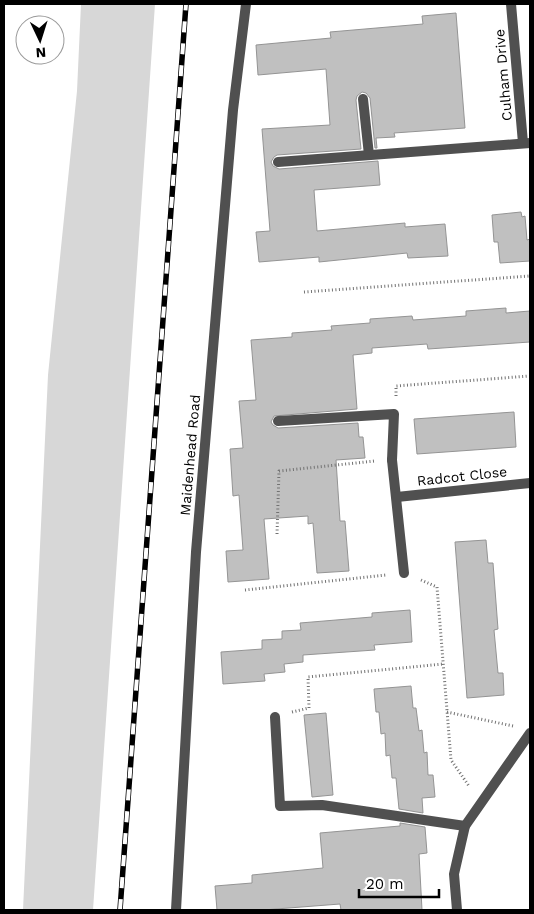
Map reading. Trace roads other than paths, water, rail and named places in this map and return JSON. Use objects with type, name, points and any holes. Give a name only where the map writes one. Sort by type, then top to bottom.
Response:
[{"type":"street","name":"Maidenhead Road","points":[[176,910],[196,542],[234,110],[246,4]]},
{"type":"street","name":"Culham Drive","points":[[511,4],[527,143]]},
{"type":"street","points":[[363,99],[369,155]]},
{"type":"street","points":[[278,162],[527,143]]},
{"type":"street","points":[[278,421],[394,414],[392,460],[404,572]]},
{"type":"street","name":"Radcot Close","points":[[397,497],[530,483]]},
{"type":"street","points":[[275,717],[280,806],[322,805],[465,826]]},
{"type":"street","points":[[457,910],[454,874],[465,826],[526,730]]},
{"type":"railway","points":[[120,910],[186,4]]}]
